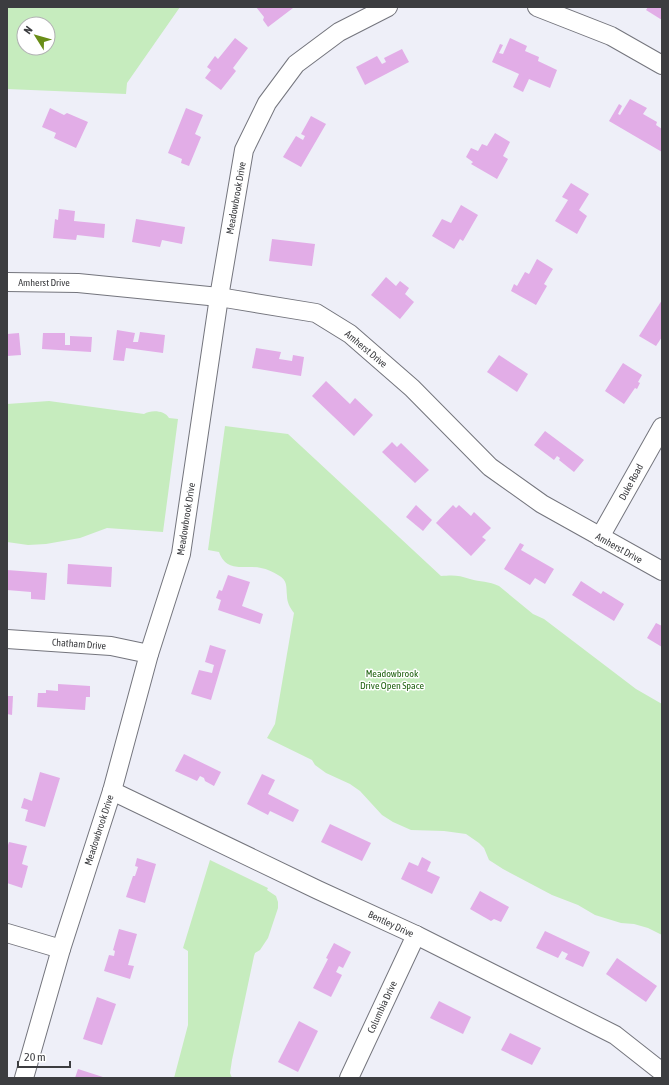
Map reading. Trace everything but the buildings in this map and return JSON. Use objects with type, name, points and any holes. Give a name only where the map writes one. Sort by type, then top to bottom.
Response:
[{"type":"street","name":"Meadowbrook Drive","points":[[24,1078],[61,949],[112,791],[149,654],[181,554],[219,297],[244,150],[267,103],[296,64],[339,32],[388,7]]},
{"type":"street","points":[[537,7],[611,36],[662,65]]},
{"type":"street","name":"Amherst Drive","points":[[7,282],[78,282],[219,297],[316,313],[350,334],[412,388],[490,467],[542,504],[662,571]]},
{"type":"street","name":"Duke Road","points":[[600,537],[662,427]]},
{"type":"street","name":"Chatham Drive","points":[[7,639],[111,646],[149,654]]},
{"type":"street","name":"Bentley Drive","points":[[112,791],[416,935],[615,1035],[662,1072]]},
{"type":"street","points":[[7,933],[61,949]]},
{"type":"street","name":"Columbia Drive","points":[[349,1078],[416,935]]},
{"type":"green space","points":[[7,7],[180,7],[127,83],[126,94],[7,89]]},
{"type":"green space","points":[[49,401],[144,414],[150,412],[161,412],[169,418],[178,419],[163,532],[107,528],[80,538],[46,544],[28,545],[7,542],[7,404]]},
{"type":"green space","name":"Meadowbrook Drive Open Space","points":[[225,426],[288,434],[441,576],[459,576],[492,583],[499,586],[533,614],[544,619],[636,689],[662,704],[662,935],[648,928],[634,924],[621,923],[595,915],[578,905],[552,895],[489,860],[484,848],[466,834],[444,831],[411,830],[393,822],[382,815],[360,791],[350,784],[326,773],[315,765],[312,760],[267,738],[275,724],[294,613],[288,603],[285,581],[281,577],[263,568],[232,566],[222,559],[219,552],[208,550]]},
{"type":"green space","points":[[210,860],[268,888],[267,890],[276,896],[278,908],[268,938],[254,956],[232,1060],[230,1073],[232,1078],[174,1078],[188,1025],[188,951],[183,948]]}]
